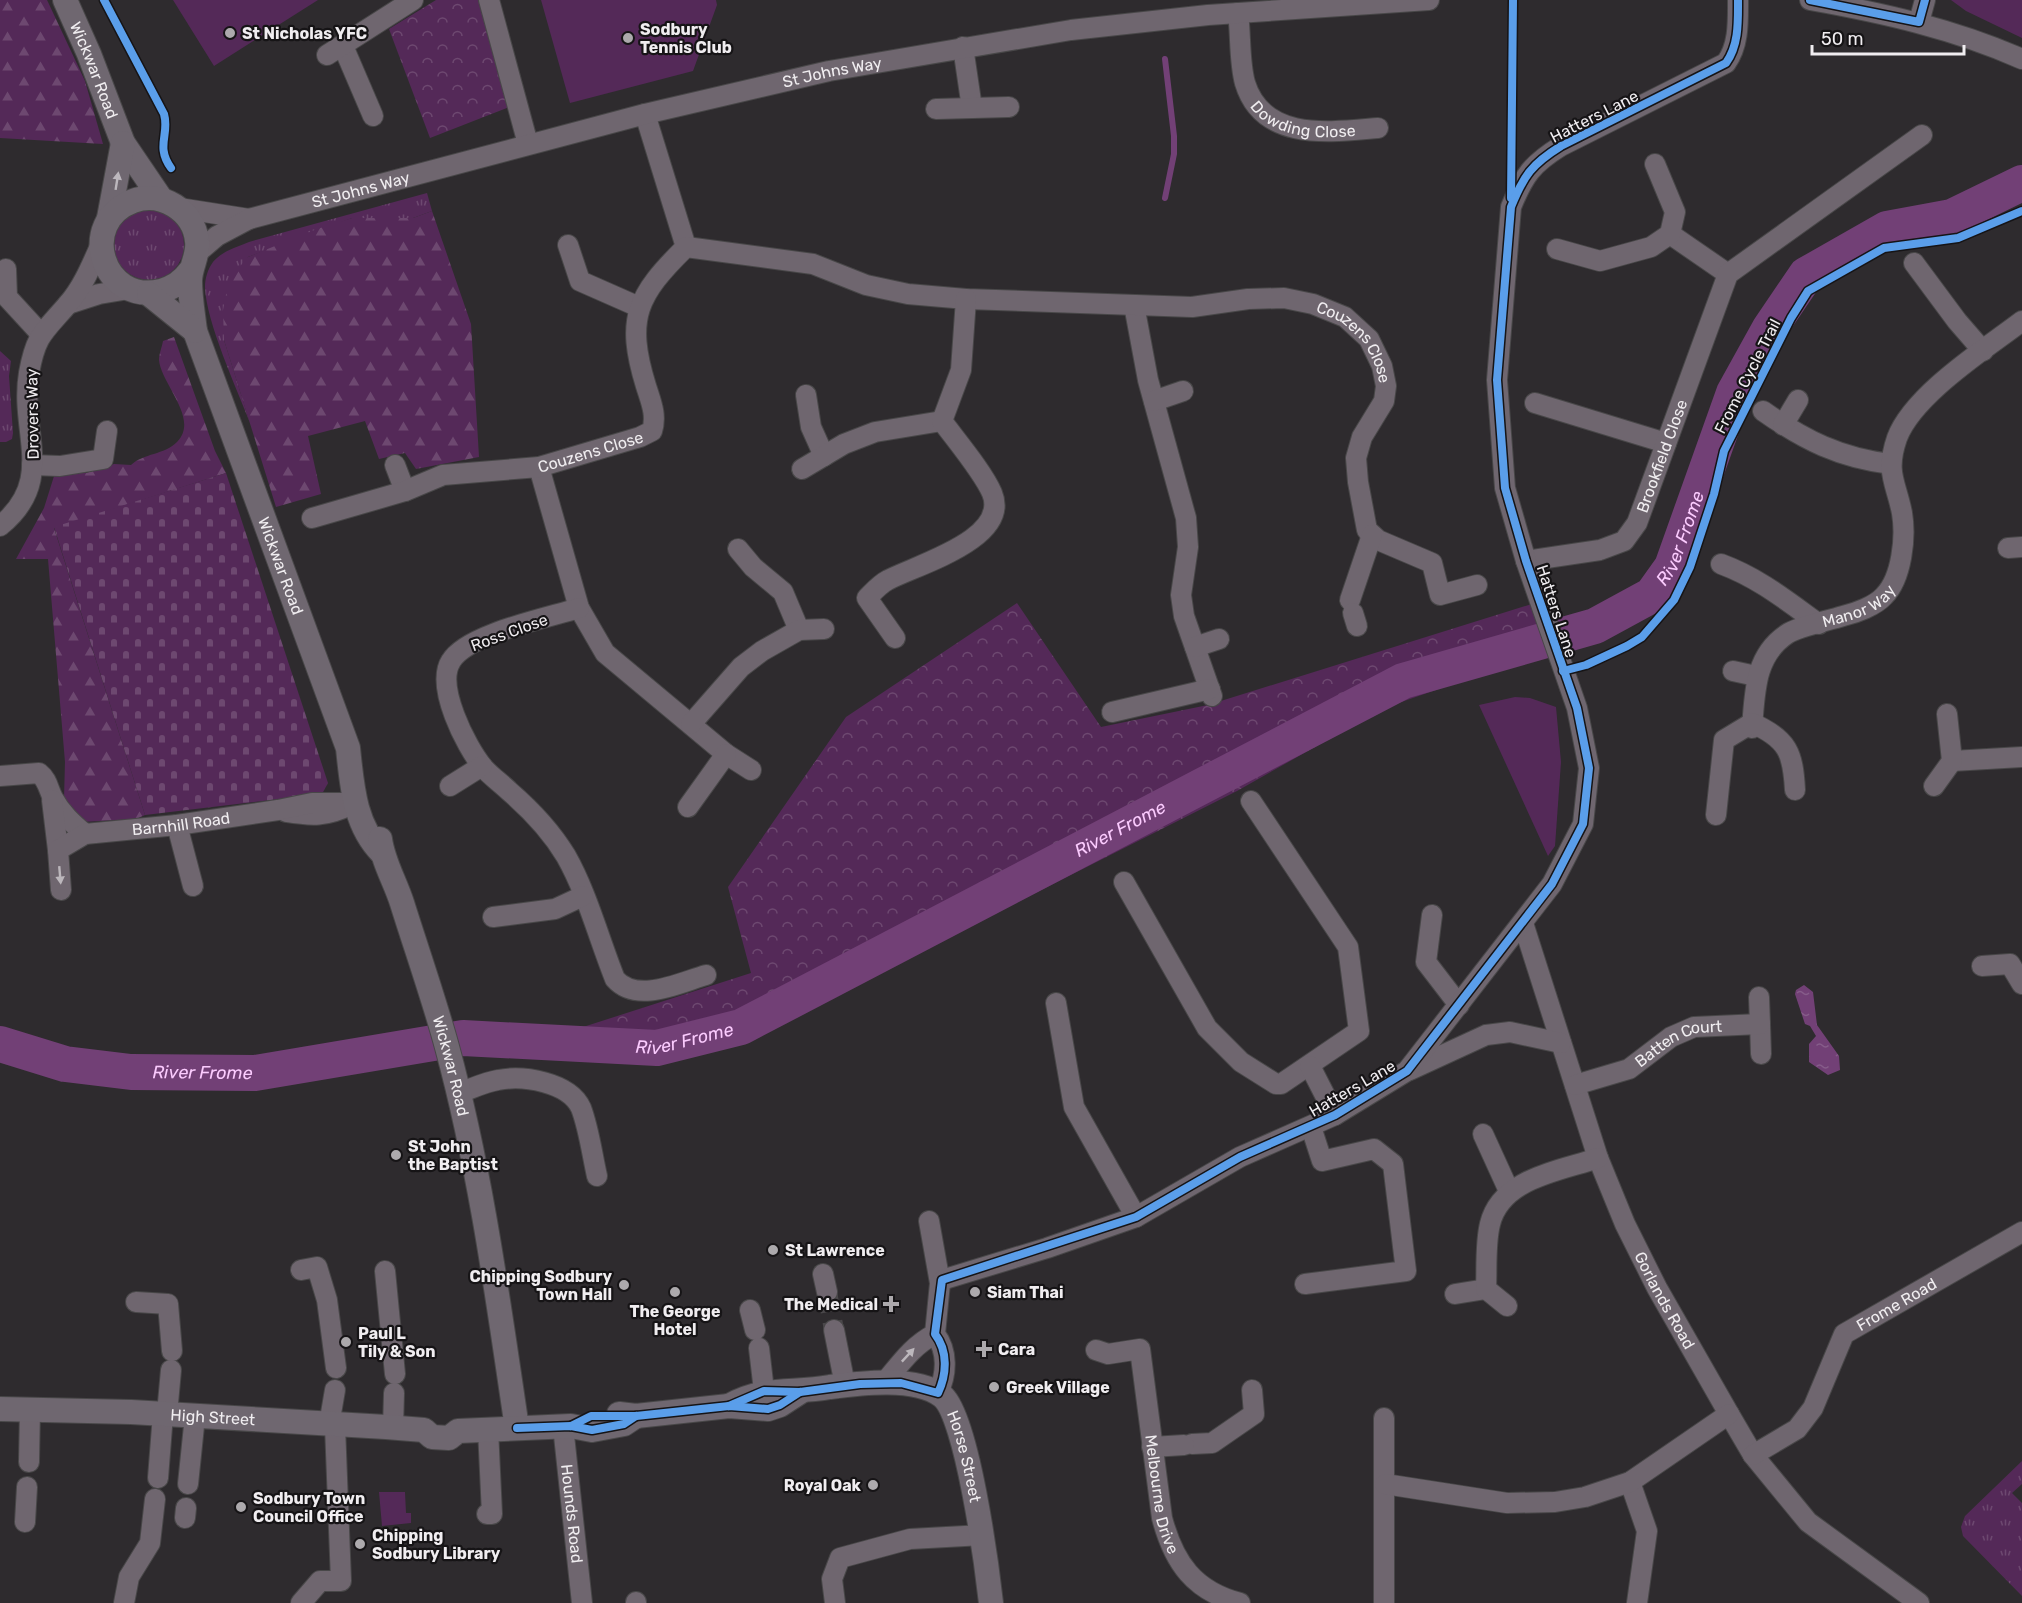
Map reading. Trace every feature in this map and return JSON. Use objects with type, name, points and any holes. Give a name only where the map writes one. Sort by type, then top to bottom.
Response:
[{"type":"main road","name":"Wickwar Road","points":[[64,0],[93,63],[123,143],[170,204],[194,229],[195,331],[348,748],[354,803],[365,831],[382,853],[401,900],[443,1030],[459,1093],[495,1277],[517,1428]]},
{"type":"main road","points":[[123,143],[110,218],[101,243],[107,270],[117,282],[139,291],[195,331]]},
{"type":"main road","points":[[110,218],[120,207],[134,200],[170,204]]},
{"type":"main road","points":[[139,291],[171,289],[193,262]]},
{"type":"main road","points":[[729,1406],[764,1391],[800,1392],[885,1382],[901,1383],[938,1393]]},
{"type":"main road","points":[[729,1406],[768,1409],[780,1405],[800,1392]]},
{"type":"main road","name":"Horse Street","points":[[938,1393],[952,1406],[956,1415],[983,1535],[991,1603]]},
{"type":"main road","name":"High Street","points":[[0,1409],[165,1414],[424,1430],[432,1423],[450,1424],[458,1431],[567,1426],[591,1416],[636,1416],[729,1406]]},
{"type":"street","points":[[373,116],[335,50],[413,0]]},
{"type":"street","points":[[489,0],[528,144]]},
{"type":"street","name":"St Johns Way","points":[[193,262],[217,236],[249,219],[645,114],[830,71],[1071,30],[1238,13],[1429,0]]},
{"type":"street","name":"Hatters Lane","points":[[940,1283],[945,1279],[1047,1248],[1136,1217],[1240,1157],[1335,1115],[1407,1071],[1552,884],[1583,824],[1589,768],[1577,708],[1526,561],[1505,488],[1497,380],[1511,207],[1521,181],[1535,162],[1561,146],[1726,63],[1733,53],[1737,37],[1738,0]]},
{"type":"street","points":[[1810,0],[1919,22],[1968,37],[2022,59]]},
{"type":"street","points":[[1919,22],[1925,0]]},
{"type":"street","name":"Dowding Close","points":[[1238,13],[1245,82],[1253,99],[1264,113],[1278,124],[1293,129],[1341,131],[1377,128]]},
{"type":"street","points":[[963,47],[972,108]]},
{"type":"street","points":[[936,110],[1009,107]]},
{"type":"street","points":[[645,114],[686,247]]},
{"type":"street","points":[[1670,234],[1728,274],[1922,135]]},
{"type":"street","points":[[1557,249],[1600,261],[1651,247],[1670,234],[1675,212],[1655,164]]},
{"type":"street","name":"St Johns Way","points":[[170,204],[249,219]]},
{"type":"street","name":"Drovers Way","points":[[0,526],[13,516],[32,483],[28,377],[32,353],[40,333],[68,304],[86,277],[101,243]]},
{"type":"street","points":[[568,244],[580,281],[639,307]]},
{"type":"street","name":"Couzens Close","points":[[312,518],[405,491],[443,476],[539,467],[640,437],[652,431],[655,414],[637,356],[635,331],[639,307],[665,267],[686,247],[813,264],[866,285],[908,294],[966,299],[1192,307],[1248,299],[1284,298],[1313,304],[1345,317],[1369,339],[1382,366],[1386,386],[1384,401],[1362,437],[1356,458],[1367,530],[1372,535]]},
{"type":"street","points":[[1914,263],[1957,321],[1983,351]]},
{"type":"street","points":[[6,269],[7,297],[40,333]]},
{"type":"street","name":"Brookfield Close","points":[[1526,561],[1600,550],[1624,541],[1637,523],[1728,274]]},
{"type":"street","name":"Drovers Way","points":[[68,304],[99,294],[139,291]]},
{"type":"street","points":[[942,421],[961,370],[966,299]]},
{"type":"street","points":[[1112,712],[1211,693],[1184,616],[1181,595],[1188,547],[1186,518],[1154,400],[1134,305]]},
{"type":"street","name":"Manor Way","points":[[1752,725],[1756,676],[1767,655],[1787,633],[1855,613],[1884,597],[1895,577],[1903,539],[1902,513],[1892,480],[1891,464],[1898,437],[1914,409],[2022,321]]},
{"type":"street","points":[[1154,400],[1183,391]]},
{"type":"street","points":[[806,395],[811,426],[824,456]]},
{"type":"street","points":[[1783,426],[1798,400]]},
{"type":"street","points":[[1534,403],[1666,443]]},
{"type":"street","points":[[1763,411],[1798,436],[1833,451],[1868,461],[1891,464]]},
{"type":"street","points":[[802,469],[875,432],[942,421]]},
{"type":"street","points":[[895,638],[867,598],[885,581],[936,559],[982,534],[992,514],[993,495],[942,421]]},
{"type":"street","points":[[32,465],[60,466],[102,459],[107,431]]},
{"type":"street","points":[[395,465],[405,491]]},
{"type":"street","points":[[539,467],[579,608],[605,653],[726,754],[751,770]]},
{"type":"street","points":[[1353,613],[1372,535],[1378,540],[1432,562],[1440,595],[1477,585]]},
{"type":"street","points":[[738,549],[753,567],[783,592],[799,630]]},
{"type":"street","points":[[1721,564],[1772,588],[1819,624]]},
{"type":"street","name":"Ross Close","points":[[579,608],[473,641],[458,652],[449,663],[446,688],[457,721],[482,766],[544,825],[566,857],[615,979],[623,988],[633,991],[655,990],[706,975]]},
{"type":"street","points":[[691,724],[741,667],[762,651],[799,630],[824,629]]},
{"type":"street","points":[[1195,647],[1219,639]]},
{"type":"street","points":[[1733,671],[1756,676]]},
{"type":"street","points":[[1934,786],[1952,761],[1947,714]]},
{"type":"street","points":[[1716,815],[1724,740],[1752,725],[1766,729],[1784,744],[1793,760],[1795,790]]},
{"type":"street","points":[[688,807],[726,754]]},
{"type":"street","points":[[1952,761],[2022,757]]},
{"type":"street","points":[[450,786],[482,766]]},
{"type":"street","points":[[0,776],[39,773],[44,777],[52,797],[68,820],[85,834],[58,850]]},
{"type":"street","points":[[52,797],[61,890]]},
{"type":"street","points":[[1124,882],[1216,1039],[1241,1062],[1276,1083],[1281,1084],[1310,1066],[1359,1030],[1348,947],[1251,801]]},
{"type":"street","name":"Barnhill Road","points":[[85,834],[177,825],[312,803],[354,803]]},
{"type":"street","points":[[177,825],[193,886]]},
{"type":"street","points":[[493,917],[555,909],[583,896]]},
{"type":"street","points":[[1432,915],[1426,962],[1459,1005]]},
{"type":"street","name":"Gorlands Road","points":[[1523,923],[1598,1158],[1625,1224],[1657,1288],[1729,1414],[1753,1455],[1808,1522],[1919,1603]]},
{"type":"street","points":[[1982,966],[2016,958],[2022,984]]},
{"type":"street","points":[[1759,997],[1761,1054]]},
{"type":"street","points":[[1056,1004],[1074,1107],[1136,1217]]},
{"type":"street","name":"Batten Court","points":[[1575,1085],[1629,1069],[1671,1037],[1694,1027],[1760,1024]]},
{"type":"street","points":[[1407,1071],[1486,1035],[1510,1032],[1561,1043]]},
{"type":"street","points":[[1310,1066],[1335,1115]]},
{"type":"street","points":[[459,1093],[493,1081],[516,1078],[543,1083],[563,1091],[580,1107],[597,1176]]},
{"type":"street","points":[[1305,1284],[1406,1271],[1393,1164],[1374,1149],[1322,1161],[1311,1127]]},
{"type":"street","points":[[1483,1134],[1509,1191]]},
{"type":"street","points":[[1486,1289],[1490,1223],[1509,1191],[1526,1182],[1598,1158]]},
{"type":"street","name":"Horse Street","points":[[929,1221],[940,1283],[935,1334],[942,1344],[945,1367],[944,1381],[938,1393]]},
{"type":"street","name":"Frome Road","points":[[1753,1455],[1797,1429],[1813,1408],[1844,1334],[2022,1232]]},
{"type":"street","points":[[301,1270],[317,1267],[327,1300],[336,1368]]},
{"type":"street","points":[[385,1271],[394,1384],[393,1428]]},
{"type":"street","points":[[1455,1294],[1486,1289],[1507,1306]]},
{"type":"street","points":[[136,1302],[168,1304],[171,1361],[158,1478]]},
{"type":"street","points":[[750,1310],[757,1339],[764,1391]]},
{"type":"street","points":[[834,1330],[846,1385]]},
{"type":"street","points":[[885,1382],[907,1355],[924,1340],[935,1334]]},
{"type":"street","name":"Melbourne Drive","points":[[1096,1350],[1108,1354],[1140,1348],[1162,1518],[1167,1539],[1194,1581],[1226,1599],[1240,1603]]},
{"type":"street","points":[[301,1603],[320,1581],[341,1581],[332,1425],[334,1390]]},
{"type":"street","points":[[1152,1447],[1212,1443],[1254,1414],[1252,1390]]},
{"type":"street","points":[[29,1462],[30,1409]]},
{"type":"street","points":[[1385,1484],[1507,1503],[1555,1503],[1585,1497],[1629,1482],[1729,1414]]},
{"type":"street","points":[[188,1484],[195,1416]]},
{"type":"street","points":[[1384,1418],[1384,1603]]},
{"type":"street","name":"Hounds Road","points":[[567,1426],[582,1603]]},
{"type":"street","points":[[487,1514],[492,1514],[488,1429]]},
{"type":"street","points":[[1629,1482],[1647,1531],[1637,1603]]},
{"type":"street","points":[[25,1522],[27,1487]]},
{"type":"street","points":[[124,1603],[129,1577],[150,1543],[155,1499]]},
{"type":"street","points":[[835,1603],[832,1579],[840,1558],[910,1539],[983,1535]]},
{"type":"green space","points":[[0,0],[47,0],[85,81],[103,144],[0,138]]},
{"type":"green space","name":"St Nicholas YFC","points":[[173,0],[318,0],[214,66]]},
{"type":"green space","points":[[436,0],[483,0],[512,106],[430,138],[389,29]]},
{"type":"green space","name":"Sodbury Tennis Club","points":[[541,0],[716,0],[717,5],[693,71],[570,103]]},
{"type":"green space","points":[[1951,0],[2022,0],[2022,38],[1966,11]]},
{"type":"green space","points":[[427,193],[432,211],[413,218],[352,218],[248,257],[224,340],[250,423],[216,336],[207,301],[206,280],[213,262],[225,252],[249,242]]},
{"type":"green space","points":[[149,210],[168,216],[178,226],[184,245],[178,264],[168,274],[149,280],[130,274],[120,264],[114,245],[120,226],[130,216]]},
{"type":"green space","points":[[432,211],[471,324],[479,457],[416,469],[405,453],[379,459],[365,421],[308,436],[321,494],[276,507],[224,340],[223,310],[229,279],[248,257],[317,229],[352,218],[413,218]]},
{"type":"green space","points":[[174,337],[215,451],[226,473],[54,528],[145,815],[136,819],[81,822],[64,799],[65,762],[48,559],[16,559],[44,508],[55,473],[86,473],[114,464],[131,465],[177,442],[183,433],[182,412],[161,369],[159,360],[163,341]]},
{"type":"green space","points":[[0,351],[11,361],[9,376],[13,433],[12,439],[6,442],[0,442]]},
{"type":"green space","points":[[226,473],[328,783],[322,794],[145,815],[54,527]]},
{"type":"green space","points":[[1017,603],[1101,727],[1208,705],[1532,604],[1548,651],[1384,708],[1237,791],[749,1038],[657,1058],[581,1054],[580,1028],[751,973],[728,887],[846,717]]},
{"type":"green space","points":[[1515,697],[1530,698],[1556,707],[1561,762],[1555,846],[1548,856],[1479,705]]},
{"type":"green space","points":[[2022,1461],[2022,1484],[2012,1493],[2022,1503],[2022,1596],[1963,1536],[1961,1527],[1965,1516]]},
{"type":"green space","points":[[379,1492],[405,1492],[406,1513],[411,1513],[411,1523],[382,1526]]},
{"type":"water","points":[[1804,985],[1813,992],[1817,1025],[1839,1056],[1840,1070],[1828,1075],[1809,1062],[1809,1044],[1816,1036],[1810,1026],[1805,1024],[1795,994],[1796,990]]},
{"type":"waterway","points":[[1165,59],[1174,136],[1174,154],[1165,198]]},
{"type":"waterway","name":"River Frome","points":[[0,1044],[65,1064],[131,1072],[255,1073],[463,1038],[657,1048],[741,1027],[1403,681],[1595,626],[1652,595],[1672,567],[1734,393],[1770,328],[1806,275],[1887,229],[1952,217],[2022,183]]},
{"type":"tunnel","points":[[827,1292],[834,1330]]},
{"type":"cycle path","points":[[104,0],[164,114],[163,147],[166,160],[171,168]]},
{"type":"cycle path","points":[[1511,198],[1513,0]]},
{"type":"cycle path","points":[[729,1406],[764,1391],[800,1392],[860,1384],[901,1383],[938,1393],[945,1363],[942,1348],[935,1334],[942,1280],[1136,1217],[1240,1157],[1335,1115],[1407,1071],[1552,884],[1583,824],[1589,768],[1577,708],[1526,561],[1505,488],[1497,380],[1511,207],[1520,186],[1530,171],[1551,152],[1726,63],[1736,41],[1738,0]]},
{"type":"cycle path","points":[[1810,0],[1919,22],[1925,0]]},
{"type":"cycle path","name":"Frome Cycle Trail","points":[[1563,671],[1586,665],[1642,637],[1674,600],[1690,567],[1714,494],[1724,451],[1791,318],[1808,291],[1884,248],[1958,238],[2022,211]]},
{"type":"cycle path","points":[[571,1426],[591,1416],[636,1416],[729,1406],[768,1409],[780,1405],[800,1392]]},
{"type":"cycle path","points":[[517,1428],[571,1426],[592,1430],[624,1424],[636,1416]]},
{"type":"place","name":"St Nicholas YFC","points":[[230,33]]},
{"type":"place","name":"Sodbury Tennis Club","points":[[628,38]]},
{"type":"place","name":"St John the Baptist","points":[[396,1155]]},
{"type":"place","name":"St Lawrence","points":[[773,1250]]},
{"type":"place","name":"Chipping Sodbury Town Hall","points":[[624,1285]]},
{"type":"place","name":"The George Hotel","points":[[675,1292]]},
{"type":"place","name":"Siam Thai","points":[[975,1292]]},
{"type":"place","name":"The Medical","points":[[891,1304]]},
{"type":"place","name":"Paul L Tily & Son","points":[[346,1342]]},
{"type":"place","name":"Cara","points":[[984,1349]]},
{"type":"place","name":"Greek Village","points":[[994,1387]]},
{"type":"place","name":"Royal Oak","points":[[873,1485]]},
{"type":"place","name":"Sodbury Town Council Office","points":[[241,1507]]},
{"type":"place","name":"Chipping Sodbury Library","points":[[360,1544]]}]
